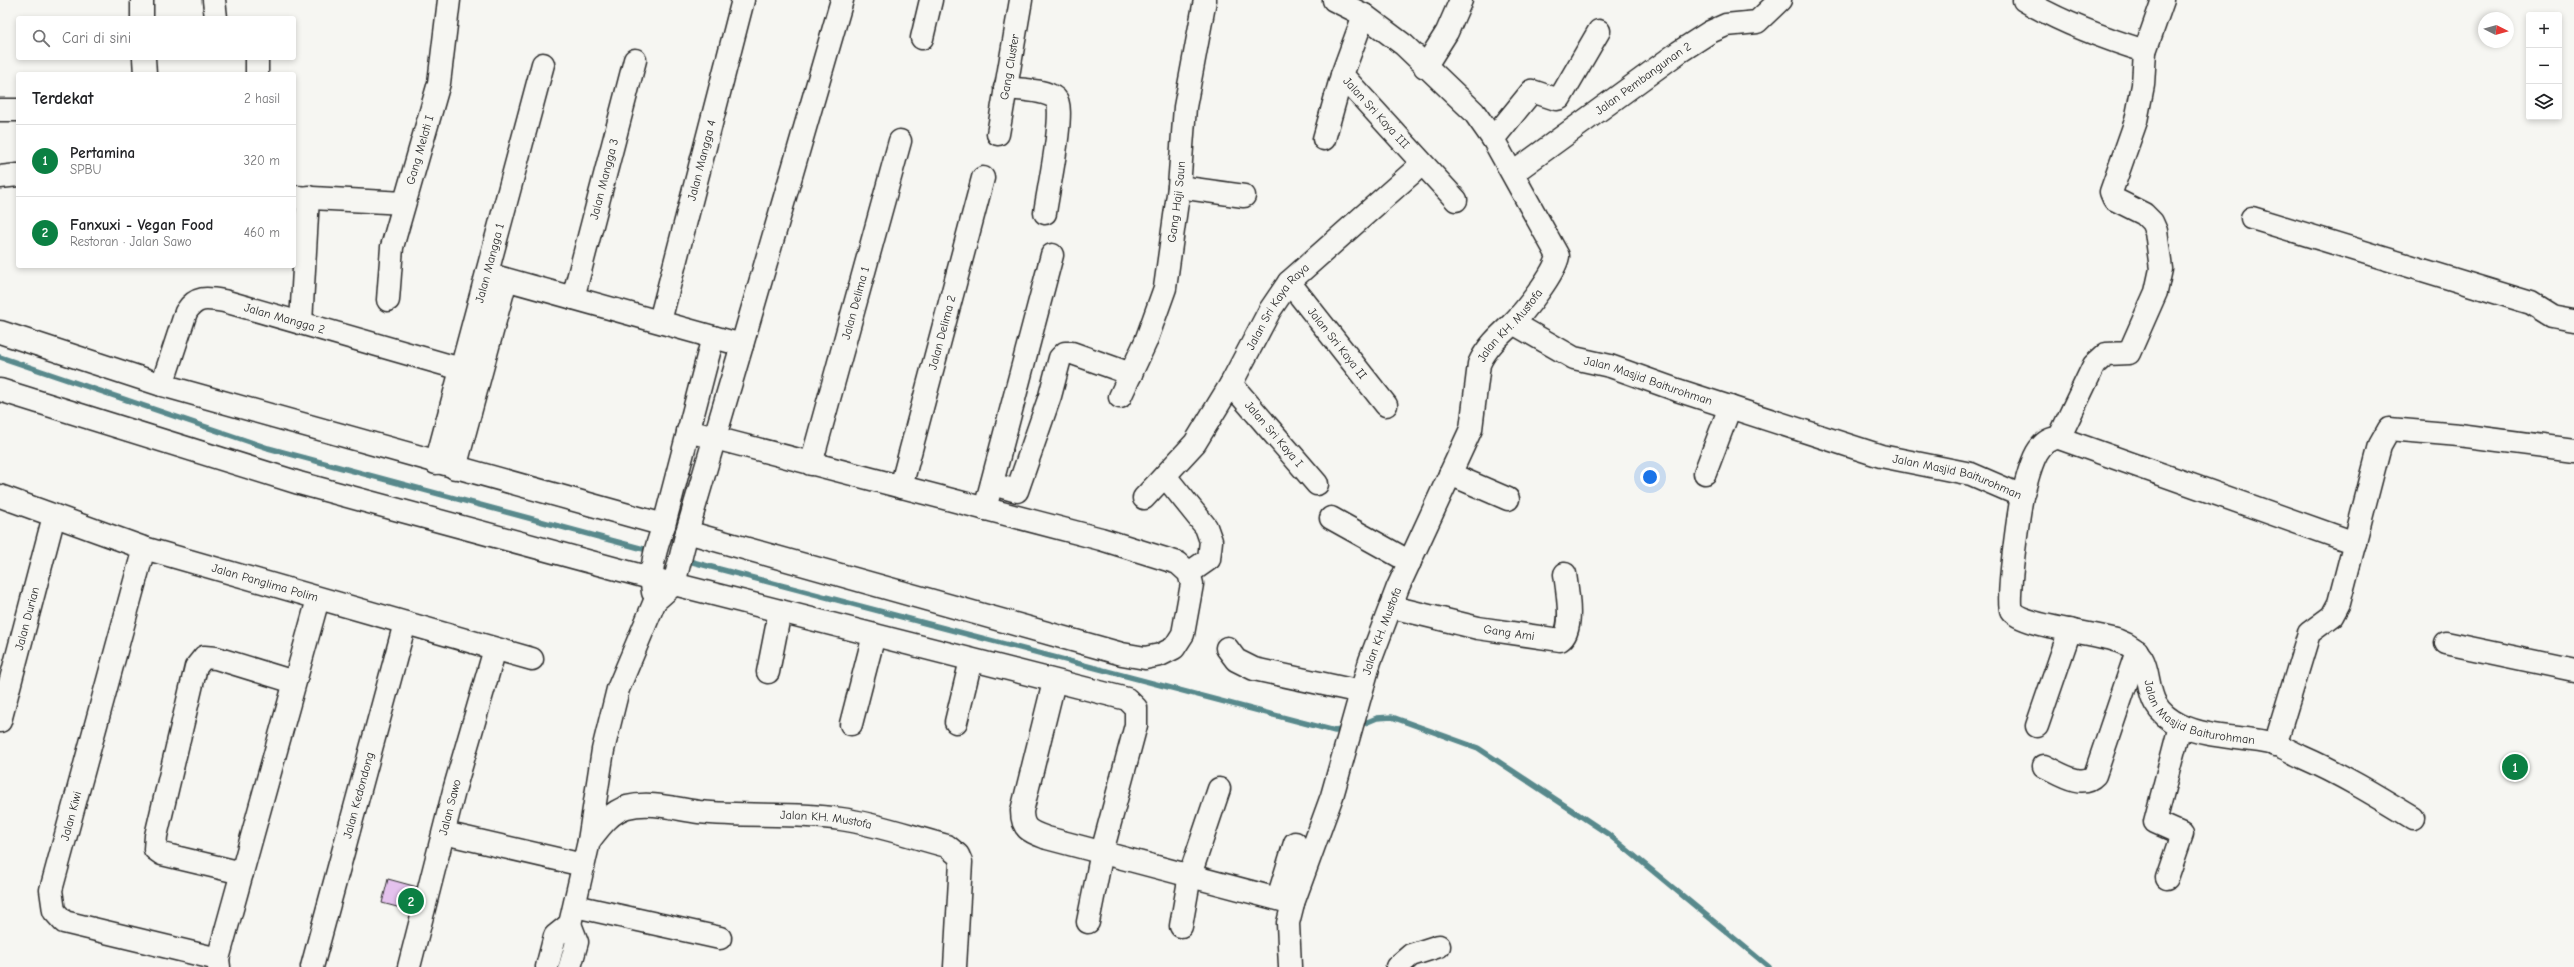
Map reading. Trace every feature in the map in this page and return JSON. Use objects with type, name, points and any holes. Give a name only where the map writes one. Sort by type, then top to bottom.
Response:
[{"type":"street","points":[[142,0],[142,16]]},
{"type":"street","points":[[214,0],[216,16]]},
{"type":"street","name":"Gang Melati I","points":[[388,300],[388,275],[392,247],[439,83],[449,0]]},
{"type":"street","name":"Jalan Mangga 4","points":[[660,321],[743,0]]},
{"type":"street","points":[[570,967],[577,942],[572,915],[589,841],[603,750],[618,689],[655,601],[676,579],[685,540],[714,438],[842,0]]},
{"type":"street","points":[[922,38],[931,0]]},
{"type":"street","name":"Gang Cluster","points":[[998,134],[1020,0]]},
{"type":"street","name":"Gang Haji Saun","points":[[1120,397],[1146,341],[1164,288],[1180,187],[1185,107],[1205,0]]},
{"type":"street","name":"Jalan KH. Mustofa","points":[[1285,900],[1322,825],[1346,750],[1370,661],[1410,562],[1471,429],[1479,364],[1482,356],[1513,323],[1552,272],[1558,256],[1493,139],[1474,112],[1425,67],[1404,45],[1364,15],[1334,0]]},
{"type":"street","points":[[1425,67],[1447,32],[1461,0]]},
{"type":"street","name":"Jalan Pembangunan 2","points":[[1512,173],[1679,52],[1715,30],[1726,26],[1757,22],[1780,0]]},
{"type":"street","points":[[2024,0],[2052,16],[2102,38],[2145,51]]},
{"type":"street","points":[[2059,438],[2094,364],[2106,354],[2129,352],[2156,292],[2161,269],[2156,231],[2152,222],[2144,214],[2114,199],[2111,192],[2136,121],[2144,85],[2145,51],[2163,0]]},
{"type":"street","name":"Jalan Sri Kaya III","points":[[1364,15],[1342,75],[1456,200]]},
{"type":"street","points":[[1493,139],[1532,91],[1556,99],[1560,98],[1599,31]]},
{"type":"street","points":[[144,60],[145,72]]},
{"type":"street","points":[[257,60],[257,72]]},
{"type":"street","name":"Jalan Mangga 3","points":[[573,298],[634,60]]},
{"type":"street","name":"Jalan Mangga 1","points":[[445,466],[496,277],[543,64]]},
{"type":"street","points":[[1324,139],[1342,75]]},
{"type":"street","points":[[1006,88],[1042,93],[1056,99],[1060,105],[1061,121],[1045,213]]},
{"type":"street","points":[[0,110],[16,110]]},
{"type":"street","name":"Jalan Delima 1","points":[[811,464],[900,141]]},
{"type":"street","name":"Jalan Sri Kaya Raya","points":[[1144,498],[1195,443],[1231,384],[1270,310],[1289,282],[1422,164]]},
{"type":"street","points":[[0,177],[16,175]]},
{"type":"street","name":"Jalan Delima 2","points":[[900,487],[983,178]]},
{"type":"street","points":[[1180,187],[1244,196]]},
{"type":"street","points":[[301,323],[301,197],[404,203]]},
{"type":"street","points":[[2252,218],[2531,303],[2552,316],[2574,320]]},
{"type":"street","points":[[985,509],[1052,255]]},
{"type":"street","points":[[496,277],[660,321],[742,346]]},
{"type":"street","name":"Jalan Mangga 1","points":[[445,466],[461,369],[496,277]]},
{"type":"street","name":"Jalan Sri Kaya II","points":[[1289,282],[1386,405]]},
{"type":"street","name":"Jalan Mangga 2","points":[[162,385],[186,312],[192,303],[199,298],[224,301],[461,369]]},
{"type":"street","points":[[2531,303],[2554,302],[2574,305]]},
{"type":"street","name":"Jalan Masjid Baiturohman","points":[[1513,323],[1574,358],[1610,366],[1880,456],[1972,474],[2022,496],[2016,526],[2015,554],[2008,600],[2011,610],[2023,619],[2107,637],[2137,651],[2147,668],[2149,694],[2154,703],[2164,715],[2180,726],[2216,735],[2275,745],[2330,769],[2413,818]]},
{"type":"street","points":[[0,332],[162,385],[445,466],[661,533]]},
{"type":"street","points":[[655,601],[651,574],[713,337]]},
{"type":"street","points":[[992,484],[1017,491],[1050,396],[1060,358],[1065,353],[1072,352],[1131,374]]},
{"type":"street","name":"Jalan Sri Kaya I","points":[[1231,384],[1317,484]]},
{"type":"street","points":[[0,390],[299,483],[651,574],[676,579],[780,611],[1054,682],[1127,699],[1136,708],[1136,725],[1102,852],[1088,922]]},
{"type":"street","points":[[1705,473],[1730,407]]},
{"type":"street","points":[[2275,745],[2306,640],[2312,629],[2336,611],[2380,444],[2389,429],[2459,435],[2574,450]]},
{"type":"street","points":[[685,540],[1122,654],[1145,658],[1160,655],[1174,648],[1183,634],[1192,584],[1189,573],[1178,563],[1108,541],[688,431]]},
{"type":"street","points":[[2022,496],[2037,452],[2044,441],[2050,438],[2059,438],[2355,543]]},
{"type":"street","points":[[1450,474],[1508,499]]},
{"type":"street","points":[[675,481],[683,476],[696,479],[699,491]]},
{"type":"street","points":[[1165,476],[1206,527],[1211,541],[1209,559],[1189,573]]},
{"type":"street","name":"Jalan Panglima Polim","points":[[0,496],[144,548],[532,659]]},
{"type":"street","name":"Jalan Durian","points":[[1,717],[54,516]]},
{"type":"street","points":[[1331,518],[1410,562]]},
{"type":"street","name":"Jalan Kiwi","points":[[144,548],[51,890],[54,911],[64,922],[218,963]]},
{"type":"street","name":"Gang Ami","points":[[1392,607],[1478,628],[1560,640],[1568,625],[1569,609],[1565,574]]},
{"type":"street","points":[[218,963],[318,599]]},
{"type":"street","points":[[768,672],[780,611]]},
{"type":"street","name":"Jalan Kedondong","points":[[312,967],[405,623]]},
{"type":"street","points":[[2037,726],[2070,630]]},
{"type":"street","points":[[851,724],[874,635]]},
{"type":"street","points":[[2446,643],[2574,670]]},
{"type":"street","points":[[1227,648],[1236,660],[1254,669],[1361,692]]},
{"type":"street","name":"Jalan Sawo","points":[[409,967],[494,649]]},
{"type":"street","points":[[2044,766],[2082,782],[2090,780],[2095,775],[2137,651]]},
{"type":"street","points":[[242,873],[162,854],[155,849],[156,836],[196,667],[204,657],[216,658],[294,682]]},
{"type":"street","points":[[956,722],[971,660]]},
{"type":"street","points":[[1054,682],[1022,811],[1022,822],[1026,829],[1036,834],[1285,900]]},
{"type":"street","points":[[2167,878],[2182,834],[2155,822],[2180,726]]},
{"type":"street","points":[[1181,926],[1190,875],[1219,789]]},
{"type":"street","name":"Jalan KH. Mustofa","points":[[589,841],[606,820],[626,807],[648,805],[700,812],[782,814],[842,819],[947,846],[958,855],[960,862],[955,967]]},
{"type":"street","points":[[444,833],[583,865]]},
{"type":"street","points":[[1290,967],[1288,923],[1285,900],[1295,844]]},
{"type":"street","points":[[572,915],[720,938]]},
{"type":"street","points":[[547,967],[555,936],[572,915]]},
{"type":"street","points":[[1397,967],[1410,955],[1439,946]]},
{"type":"building","points":[[388,879],[421,888],[416,912],[382,903]]},
{"type":"waterway","points":[[0,357],[268,448],[651,551]]},
{"type":"waterway","points":[[685,560],[1335,731],[1346,729]]},
{"type":"waterway","points":[[1358,726],[1377,718],[1392,717],[1478,748],[1608,834],[1769,967]]},
{"type":"place","name":"Pertamina","points":[[2515,767]]},
{"type":"place","name":"Fanxuxi - Vegan Food","points":[[411,901]]}]
